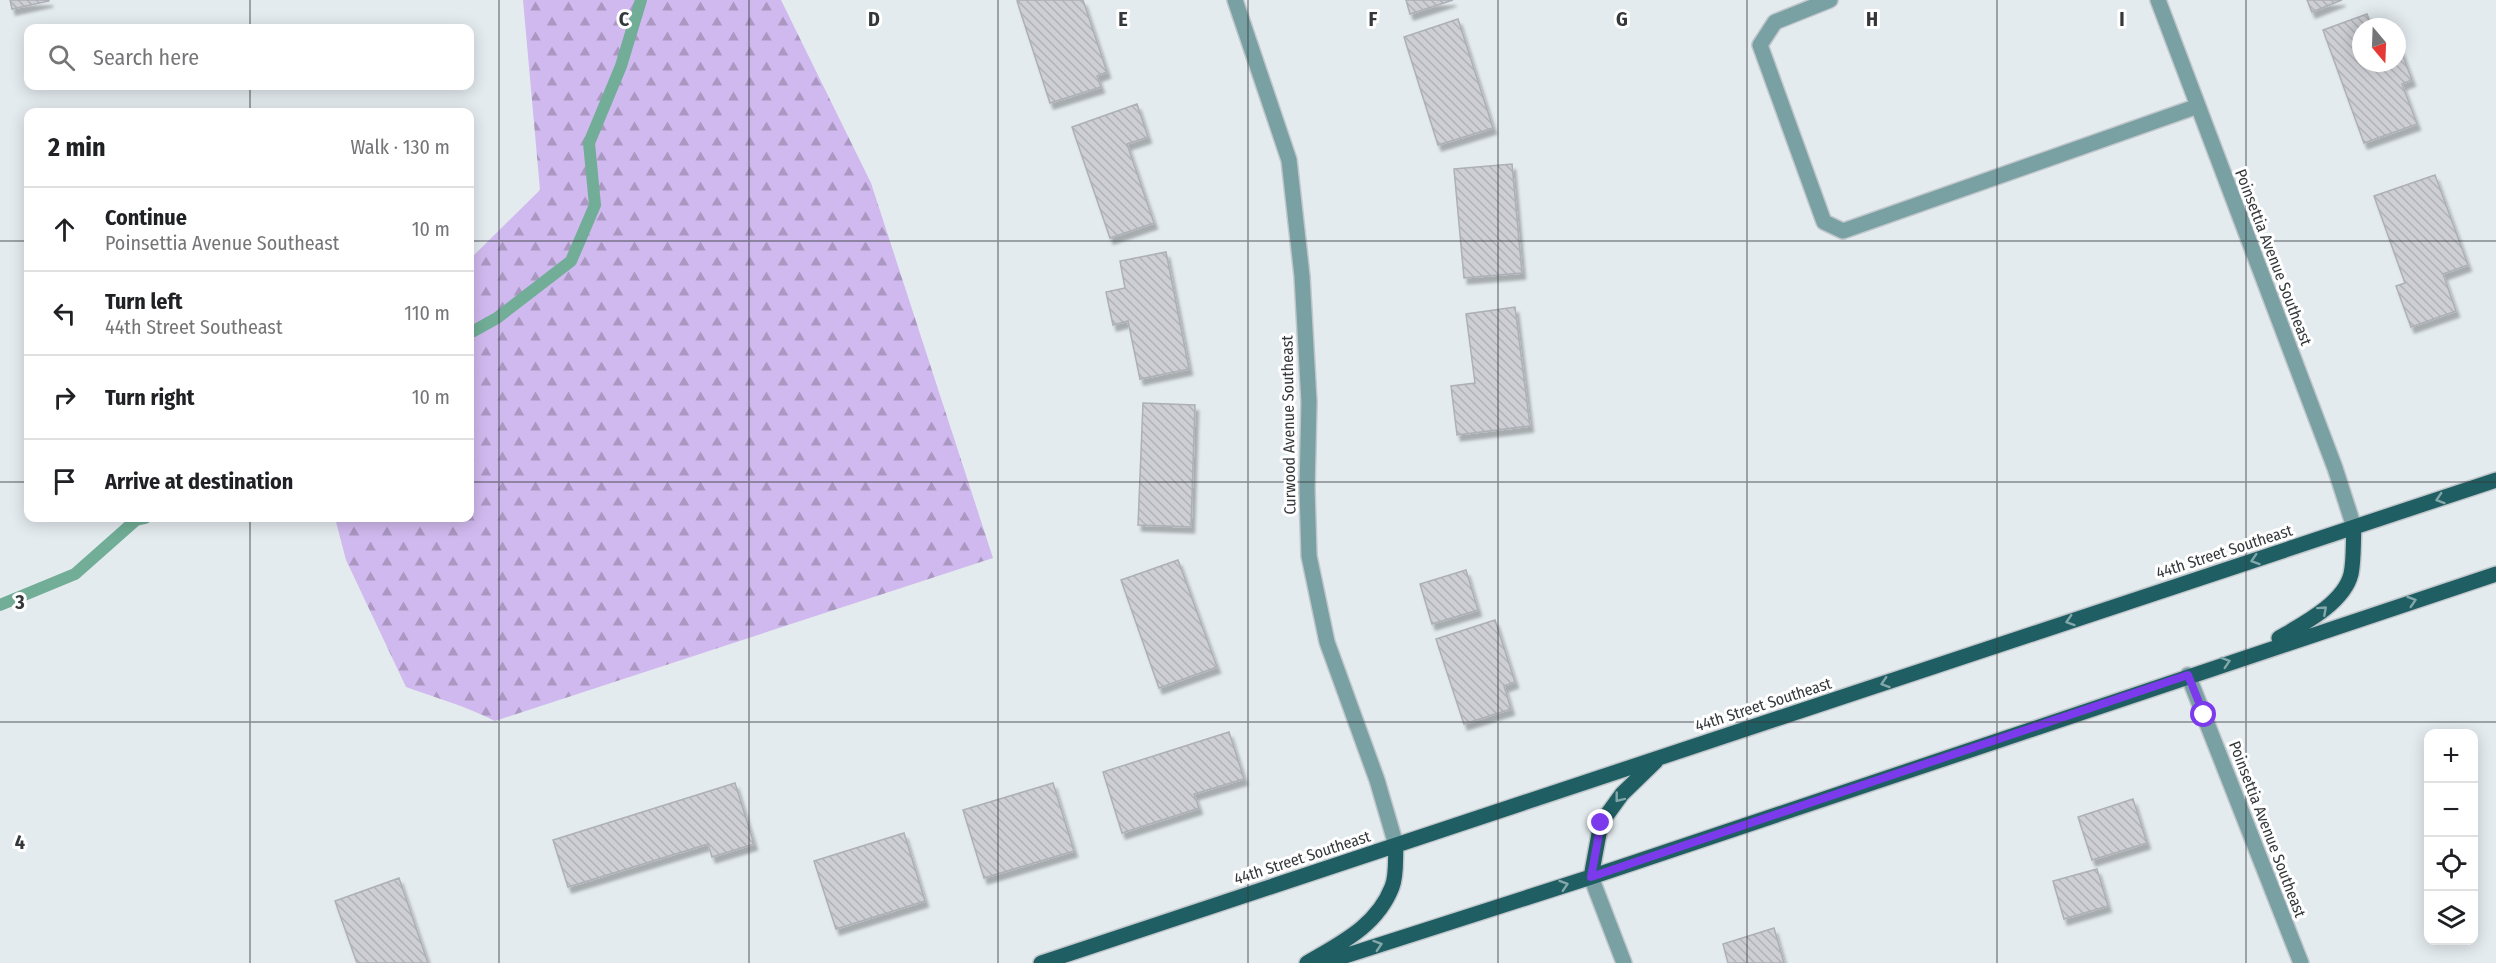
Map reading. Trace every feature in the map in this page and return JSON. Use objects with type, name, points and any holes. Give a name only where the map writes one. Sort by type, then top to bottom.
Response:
[{"type":"main road","name":"44th Street Southeast","points":[[1041,963],[2496,480]]},
{"type":"main road","points":[[2256,652],[2318,615],[2338,596],[2351,575],[2354,527]]},
{"type":"main road","points":[[1323,963],[1591,877],[2256,652],[2496,574]]},
{"type":"main road","points":[[1591,877],[1601,823],[1622,794],[1660,757]]},
{"type":"main road","points":[[1307,963],[1352,937],[1374,918],[1393,885],[1396,845]]},
{"type":"street","name":"Curwood Avenue Southeast","points":[[1235,0],[1289,160],[1302,276],[1309,402],[1307,489],[1309,556],[1327,642],[1377,780],[1396,845]]},
{"type":"street","points":[[1830,0],[1775,22],[1760,45],[1824,222],[1843,231],[2198,106]]},
{"type":"street","name":"Poinsettia Avenue Southeast","points":[[2158,0],[2335,468],[2354,527]]},
{"type":"street","name":"Poinsettia Avenue Southeast","points":[[2188,675],[2301,963]]},
{"type":"street","points":[[1591,877],[1624,963]]},
{"type":"green space","points":[[523,0],[781,0],[871,183],[993,558],[495,721],[406,687],[346,560],[336,522],[474,522],[474,255],[540,190]]},
{"type":"building","points":[[10,0],[49,0],[49,1],[12,9]]},
{"type":"building","points":[[1083,0],[1107,72],[1097,76],[1101,87],[1050,103],[1017,1]]},
{"type":"building","points":[[1406,0],[1453,0],[1410,14]]},
{"type":"building","points":[[2307,0],[2342,0],[2312,12]]},
{"type":"building","points":[[2367,14],[2369,18],[2356,18]]},
{"type":"building","points":[[1458,19],[1493,128],[1438,145],[1404,37]]},
{"type":"building","points":[[2352,19],[2352,72],[2406,72],[2406,64],[2412,80],[2402,84],[2417,124],[2364,143],[2323,30]]},
{"type":"building","points":[[1137,104],[1148,137],[1127,144],[1154,223],[1110,238],[1072,127]]},
{"type":"building","points":[[1512,164],[1522,273],[1464,278],[1454,169]]},
{"type":"building","points":[[2435,175],[2468,265],[2443,274],[2456,311],[2411,327],[2396,286],[2405,283],[2374,196]]},
{"type":"building","points":[[1166,252],[1189,369],[1140,379],[1128,321],[1113,325],[1106,292],[1125,288],[1120,261]]},
{"type":"building","points":[[1515,307],[1530,426],[1457,435],[1451,386],[1475,383],[1466,314]]},
{"type":"building","points":[[1143,403],[1195,405],[1191,527],[1138,525]]},
{"type":"building","points":[[1178,560],[1217,667],[1159,688],[1121,580]]},
{"type":"building","points":[[1466,570],[1478,610],[1432,624],[1420,584]]},
{"type":"building","points":[[1495,620],[1515,682],[1504,686],[1511,709],[1464,724],[1436,639]]},
{"type":"building","points":[[1229,732],[1244,779],[1194,794],[1199,808],[1122,833],[1103,772]]},
{"type":"building","points":[[735,783],[754,844],[712,857],[708,844],[568,887],[553,840]]},
{"type":"building","points":[[1053,783],[1074,851],[984,878],[963,810]]},
{"type":"building","points":[[2133,799],[2147,843],[2092,860],[2078,817]]},
{"type":"building","points":[[904,833],[925,901],[836,929],[814,861]]},
{"type":"building","points":[[2097,869],[2108,906],[2064,919],[2053,881]]},
{"type":"building","points":[[399,878],[428,963],[357,963],[335,901]]},
{"type":"building","points":[[1774,928],[1784,963],[1728,963],[1723,944]]},
{"type":"waterway","points":[[474,331],[497,318],[571,261],[595,205],[589,143],[621,66],[641,0]]},
{"type":"waterway","points":[[0,605],[75,574],[134,522]]},
{"type":"route","points":[[1601,823],[1591,877],[2188,675],[2204,715]]}]
